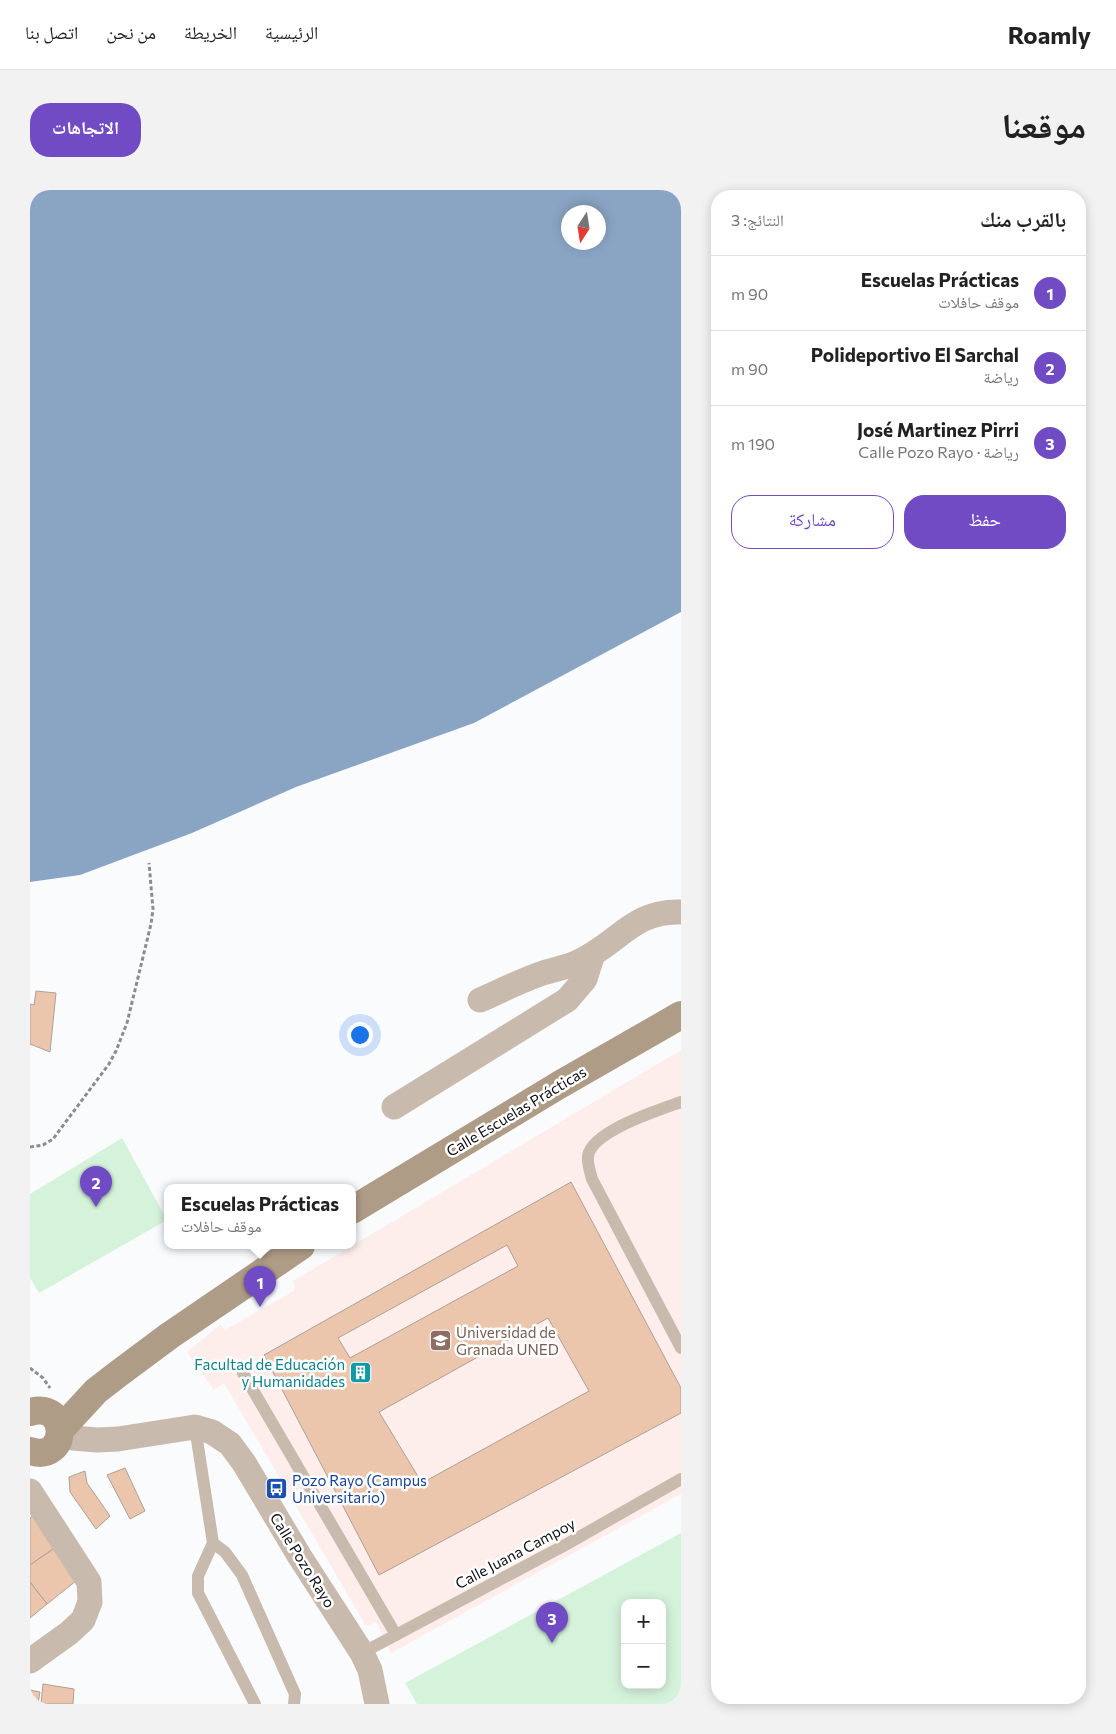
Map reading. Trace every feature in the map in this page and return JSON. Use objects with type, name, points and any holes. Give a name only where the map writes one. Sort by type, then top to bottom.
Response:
[{"type":"main road","name":"Calle Escuelas Prácticas","points":[[356,1208],[559,1085],[681,1015]]},
{"type":"main road","points":[[30,1451],[42,1453],[49,1451],[59,1440],[48,1421],[78,1396],[96,1391],[170,1336],[297,1249]]},
{"type":"street","points":[[480,1000],[542,974],[579,962],[641,919],[669,911],[681,912]]},
{"type":"street","points":[[394,1107],[567,1000],[585,979],[593,954]]},
{"type":"street","points":[[48,1421],[73,1438],[97,1440],[118,1439],[195,1427]]},
{"type":"street","name":"Calle Pozo Rayo","points":[[195,1427],[212,1432],[230,1444],[244,1463],[300,1557],[362,1653],[370,1670],[377,1704]]},
{"type":"street","points":[[30,1491],[89,1582],[90,1602],[83,1620],[30,1662]]},
{"type":"lane","points":[[681,1102],[606,1133],[593,1144],[588,1156],[592,1179],[681,1348]]},
{"type":"lane","points":[[243,1373],[396,1635]]},
{"type":"lane","points":[[195,1427],[213,1544],[198,1576],[198,1593],[255,1704]]},
{"type":"lane","name":"Calle Juana Campoy","points":[[362,1653],[567,1544],[681,1479]]},
{"type":"lane","points":[[213,1544],[225,1552],[242,1575],[295,1694],[294,1704]]},
{"type":"path","points":[[30,1147],[44,1145],[53,1139],[109,1064],[122,1037],[151,924],[153,909],[149,863]]},
{"type":"shaded area","name":"Universidad de Granada UNED","points":[[681,1050],[681,1494],[391,1653],[376,1622],[366,1626],[224,1383],[214,1390],[187,1352],[220,1325],[225,1330],[295,1290],[293,1281],[347,1249],[356,1249],[356,1243]]},
{"type":"green space","points":[[122,1138],[164,1215],[164,1222],[39,1293],[30,1278],[30,1194]]},
{"type":"green space","points":[[681,1533],[681,1704],[417,1704],[405,1683]]},
{"type":"water","points":[[30,190],[681,190],[681,612],[474,723],[296,787],[192,833],[80,875],[30,882]]},
{"type":"building","points":[[36,991],[56,993],[50,1052],[30,1044],[30,1004],[34,1005]]},
{"type":"building","name":"Facultad de Educación y Humanidades","points":[[571,1182],[681,1388],[681,1413],[379,1575],[264,1355]],"holes":[[[507,1245],[518,1266],[350,1358],[338,1338]],[[548,1318],[589,1391],[422,1483],[379,1412]]]},
{"type":"building","points":[[125,1468],[145,1511],[130,1519],[107,1475]]},
{"type":"building","points":[[85,1471],[87,1483],[110,1516],[96,1529],[70,1492],[69,1477]]},
{"type":"building","points":[[36,1513],[59,1545],[30,1565],[30,1518]]},
{"type":"building","points":[[59,1545],[81,1577],[47,1604],[30,1582],[30,1565]]},
{"type":"building","points":[[30,1582],[47,1604],[30,1618]]},
{"type":"building","points":[[43,1684],[74,1689],[73,1704],[41,1704]]},
{"type":"building","points":[[30,1690],[40,1692],[38,1704],[30,1704]]},
{"type":"place","name":"Polideportivo El Sarchal","points":[[96,1207]]},
{"type":"place","name":"Escuelas Prácticas","points":[[260,1307]]},
{"type":"place","name":"Universidad de Granada UNED","points":[[440,1341]]},
{"type":"place","name":"Facultad de Educación y Humanidades","points":[[361,1373]]},
{"type":"place","name":"Pozo Rayo (Campus Universitario)","points":[[276,1489]]},
{"type":"place","name":"José Martinez Pirri","points":[[552,1643]]}]
